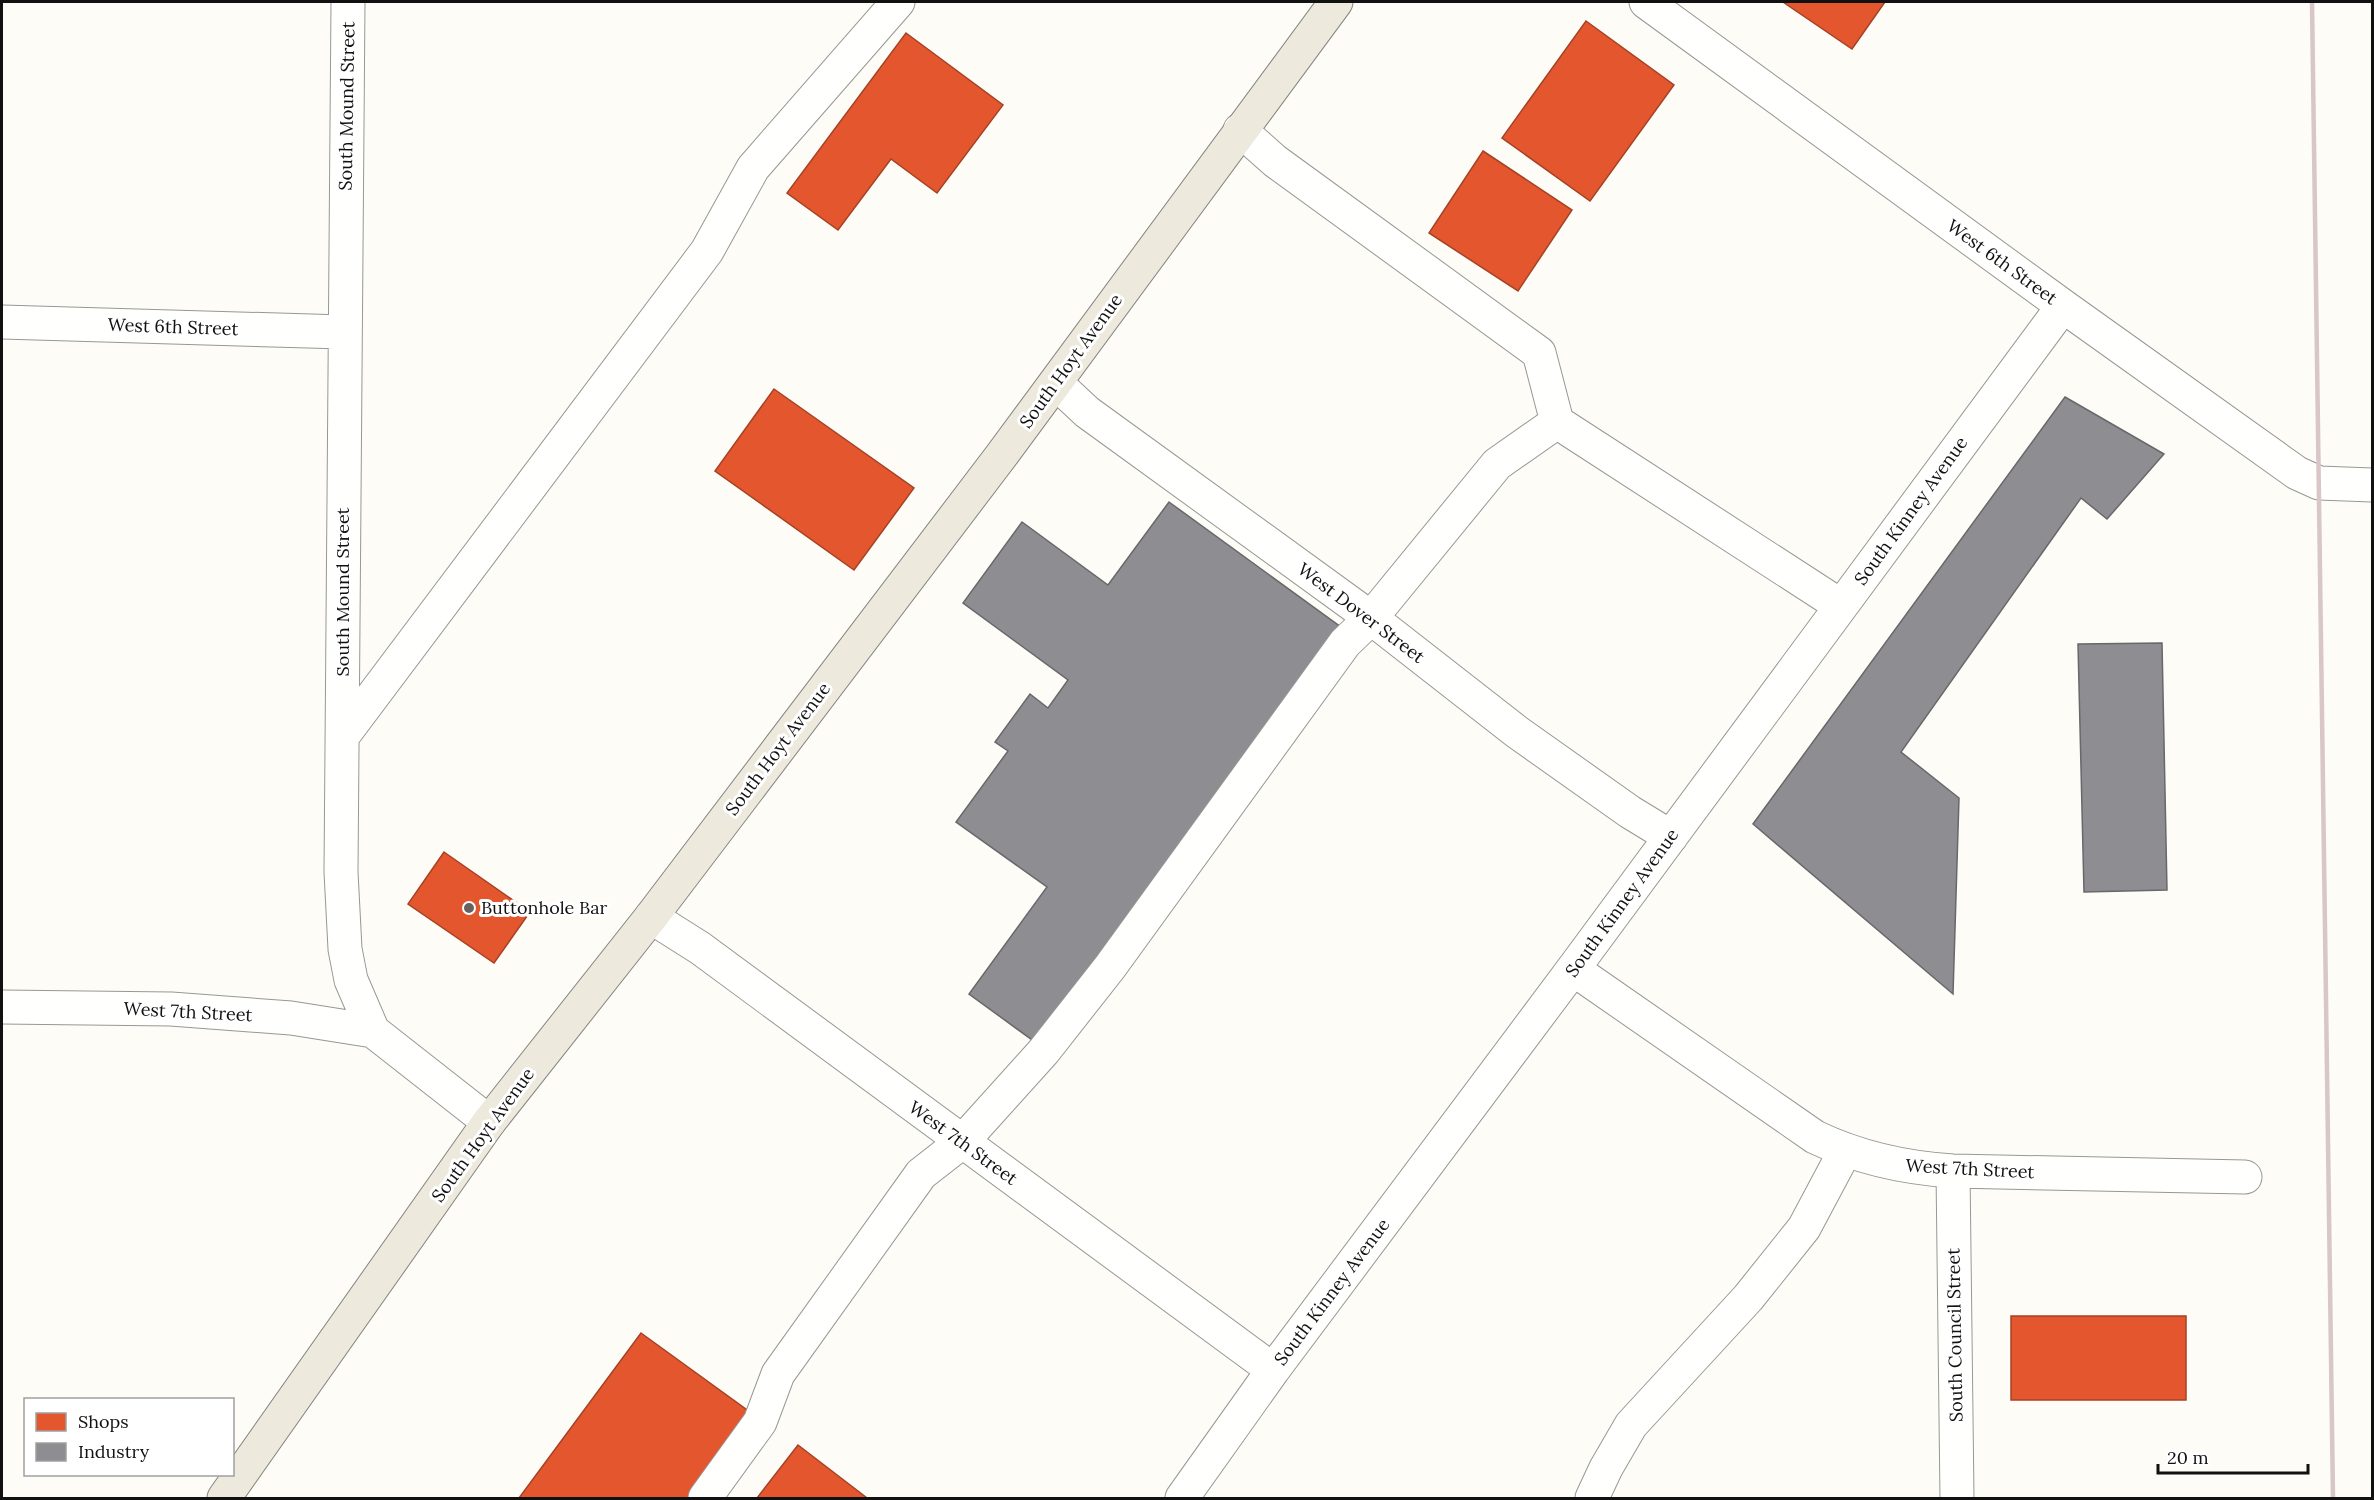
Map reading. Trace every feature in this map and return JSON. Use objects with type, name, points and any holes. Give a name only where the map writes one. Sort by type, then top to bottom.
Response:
[{"type":"main road","name":"South Hoyt Avenue","points":[[224,1498],[489,1122],[651,916],[1056,383],[1336,2]]},
{"type":"street","name":"South Mound Street","points":[[348,2],[341,872],[345,949],[351,980],[373,1031],[489,1122]]},
{"type":"street","points":[[342,737],[707,251],[753,168],[898,2]]},
{"type":"street","name":"West 6th Street","points":[[1646,2],[2063,306],[2297,473],[2319,483],[2373,485]]},
{"type":"street","points":[[1240,130],[1275,161],[1539,353],[1557,422],[1841,606]]},
{"type":"street","name":"South Kinney Avenue","points":[[1182,1498],[1273,1370],[1573,969],[2063,306]]},
{"type":"street","name":"West 6th Street","points":[[2,322],[344,332]]},
{"type":"street","name":"West Dover Street","points":[[1056,383],[1097,419],[1371,618],[1517,732],[1630,812],[1671,837]]},
{"type":"street","points":[[705,1498],[760,1422],[778,1374],[921,1174],[962,1142],[1044,1051],[1110,967],[1345,643],[1371,618],[1497,464],[1557,422]]},
{"type":"street","name":"West 7th Street","points":[[651,916],[700,948],[1273,1370]]},
{"type":"street","name":"West 7th Street","points":[[1573,969],[1815,1137],[1845,1151],[1911,1168],[1953,1171],[2245,1177]]},
{"type":"street","name":"West 7th Street","points":[[2,1007],[171,1009],[291,1018],[373,1031]]},
{"type":"street","points":[[1592,1498],[1606,1468],[1632,1425],[1748,1298],[1804,1228],[1845,1151]]},
{"type":"street","name":"South Council Street","points":[[1953,1171],[1957,1498]]},
{"type":"building: Shops","points":[[1783,2],[1885,2],[1852,49]]},
{"type":"building: Shops","points":[[1586,21],[1674,85],[1590,201],[1502,138]]},
{"type":"building: Shops","points":[[906,33],[1003,105],[937,193],[891,159],[838,230],[787,193]]},
{"type":"building: Shops","points":[[1483,151],[1572,210],[1518,291],[1429,233]]},
{"type":"building: Shops","points":[[774,389],[914,488],[854,570],[715,471]]},
{"type":"building: Shops","name":"Buttonhole Bar","points":[[444,852],[530,912],[494,963],[408,904]]},
{"type":"building: Shops","points":[[2011,1316],[2186,1316],[2186,1400],[2011,1400]]},
{"type":"building: Shops","points":[[641,1333],[754,1415],[692,1498],[519,1498]]},
{"type":"building: Shops","points":[[798,1445],[867,1498],[757,1498]]},
{"type":"building: Industry","points":[[2065,397],[2164,454],[2107,519],[2081,498],[1901,752],[1959,798],[1953,994],[1753,824]]},
{"type":"building: Industry","points":[[1169,502],[1345,630],[1039,1045],[969,994],[1047,887],[956,822],[1008,751],[995,742],[1030,694],[1048,708],[1068,680],[963,603],[1022,522],[1108,585]]},
{"type":"building: Industry","points":[[2162,643],[2167,890],[2084,892],[2078,644]]},
{"type":"railway","points":[[2312,2],[2333,1498]]},
{"type":"place","name":"Buttonhole Bar","points":[[469,908]]}]
